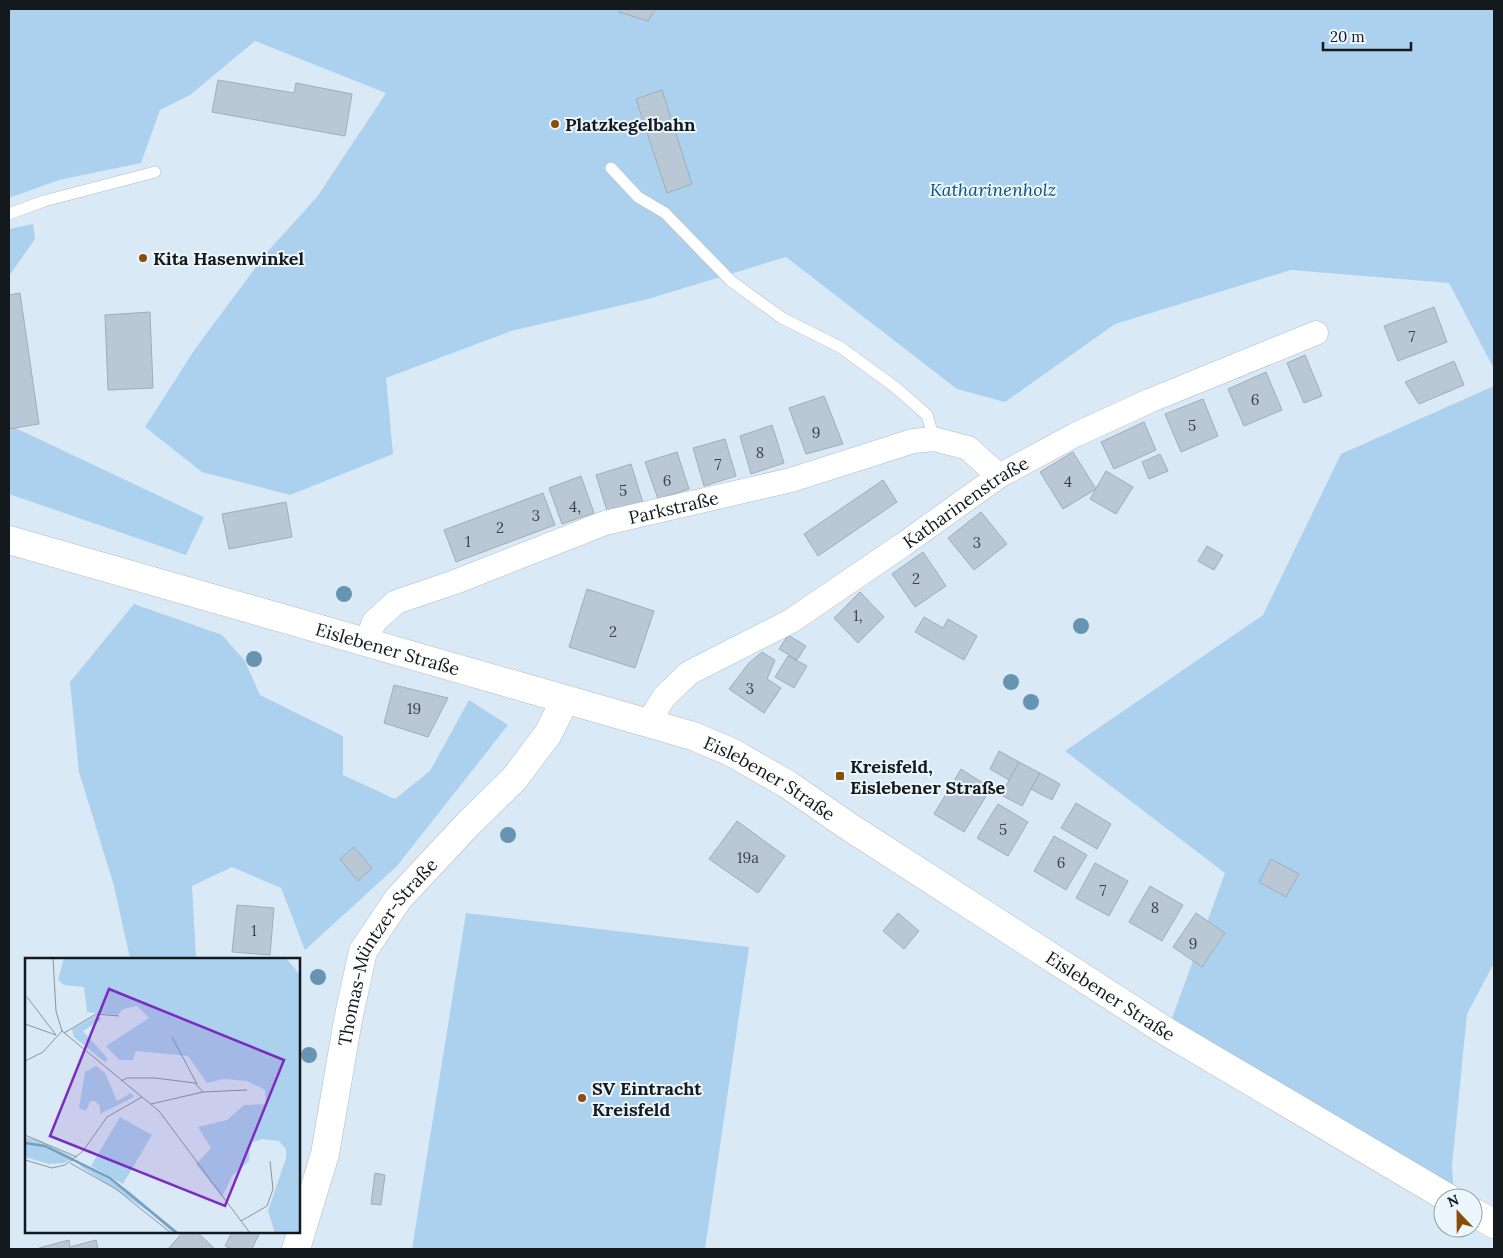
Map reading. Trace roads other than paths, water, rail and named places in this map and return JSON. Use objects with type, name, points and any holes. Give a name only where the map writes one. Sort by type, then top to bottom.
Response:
[{"type":"main road","name":"Eislebener Straße","points":[[9,540],[565,700],[648,722],[693,736],[733,753],[787,784],[848,826],[1167,1032],[1433,1189]]},
{"type":"main road","name":"Thomas-Müntzer-Straße","points":[[296,1249],[325,1154],[348,1020],[363,951],[398,899],[468,824],[514,779],[548,734],[565,700]]},
{"type":"main road","points":[[1483,1218],[1494,1224]]},
{"type":"street","name":"Katharinenstraße","points":[[648,722],[664,697],[688,673],[791,621],[999,476],[1075,435],[1149,401],[1316,333]]},
{"type":"street","name":"Parkstraße","points":[[366,643],[374,622],[396,602],[455,582],[605,523],[791,480],[912,441],[934,439],[968,448],[999,476]]},
{"type":"lane","points":[[611,168],[638,197],[665,213],[732,280],[782,318],[840,346],[896,388],[927,415],[934,439]]},
{"type":"lane","points":[[9,214],[44,201],[155,172]]},
{"type":"place","name":"Platzkegelbahn","points":[[555,124]]},
{"type":"place","name":"Kita Hasenwinkel","points":[[143,258]]},
{"type":"place","name":"Kreisfeld, Eislebener Straße","points":[[840,776]]},
{"type":"place","name":"SV Eintracht Kreisfeld","points":[[582,1098]]},
{"type":"park label","name":"Katharinenholz","points":[[993,189]]}]
